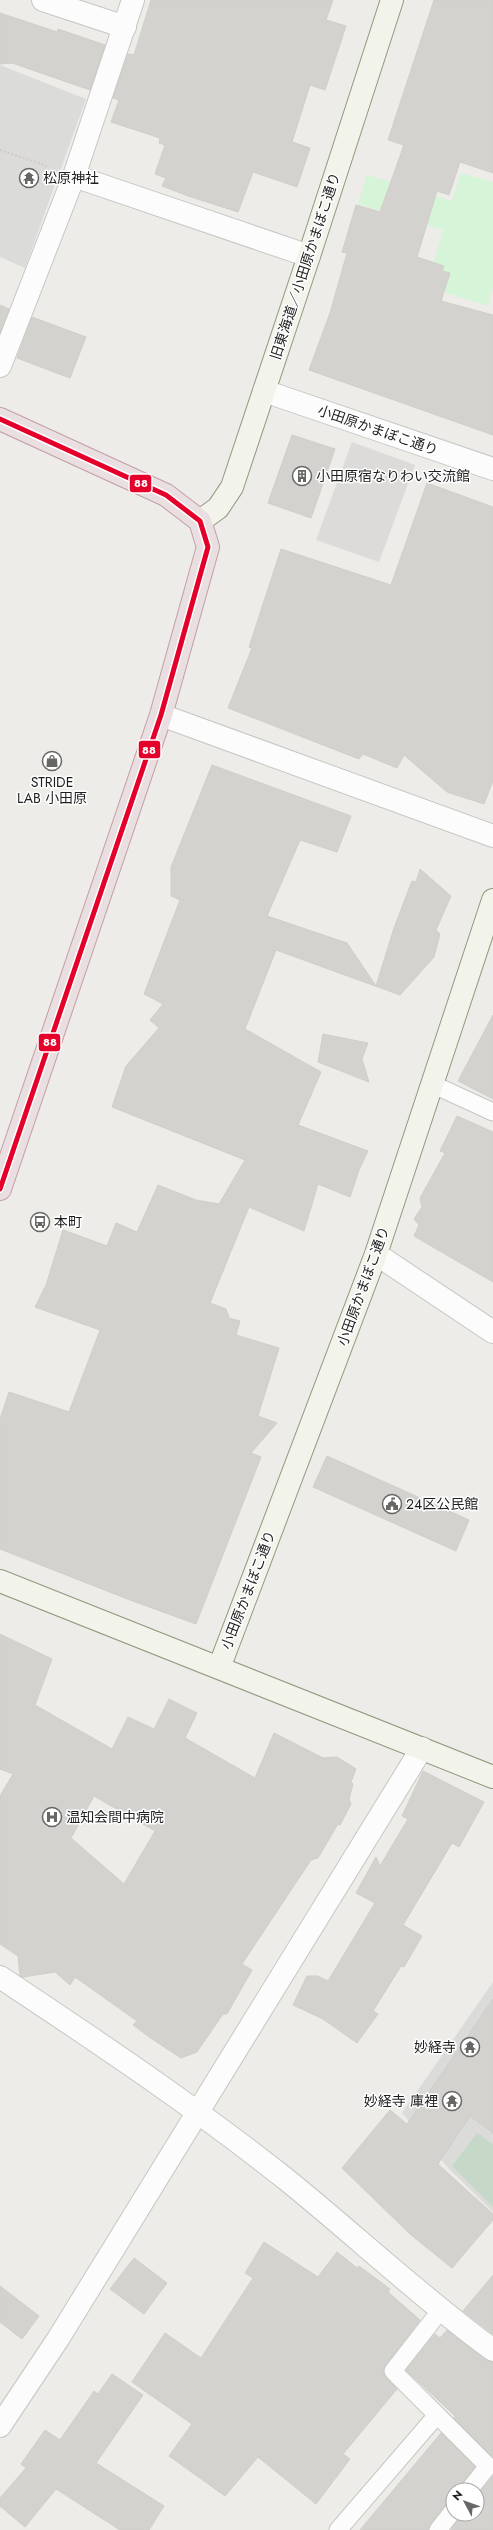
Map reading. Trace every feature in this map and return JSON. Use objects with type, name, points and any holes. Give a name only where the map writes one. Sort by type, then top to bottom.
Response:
[{"type":"highway","points":[[0,1189],[161,715],[208,547],[200,521],[166,495],[2,424]]},
{"type":"street","points":[[43,0],[125,27]]},
{"type":"street","points":[[0,366],[74,176],[133,0]]},
{"type":"street","name":"旧東海道／小田原かまぼこ通り","points":[[200,521],[218,508],[232,487],[310,256],[392,0]]},
{"type":"street","points":[[74,176],[310,256]]},
{"type":"street","name":"小田原かまぼこ通り","points":[[264,391],[493,470]]},
{"type":"street","points":[[161,715],[493,836]]},
{"type":"street","name":"小田原かまぼこ通り","points":[[219,1668],[376,1254],[493,900]]},
{"type":"street","points":[[376,1254],[493,1332]]},
{"type":"street","points":[[0,1581],[493,1777]]},
{"type":"street","points":[[0,2426],[58,2339],[422,1748]]},
{"type":"street","points":[[0,1977],[198,2112],[287,2181],[440,2311],[493,2350]]},
{"type":"lane","points":[[432,1084],[493,1112]]},
{"type":"lane","points":[[440,2311],[393,2371],[488,2466],[475,2482]]},
{"type":"lane","points":[[338,2530],[437,2415]]},
{"type":"lane","points":[[438,2530],[445,2521]]},
{"type":"path","points":[[0,150],[74,176]]},
{"type":"shaded area","name":"松原神社","points":[[0,65],[86,99],[25,268],[0,257]]},
{"type":"shaded area","points":[[352,442],[415,465],[379,562],[316,540]]},
{"type":"shaded area","name":"妙経寺","points":[[493,1982],[493,2212],[449,2169],[402,2113]]},
{"type":"green space","points":[[461,173],[493,182],[493,288],[488,306],[426,287],[443,230],[358,204],[367,175],[452,201]]},
{"type":"green space","points":[[477,2133],[493,2144],[493,2207],[452,2166]]},
{"type":"building","points":[[151,0],[333,0],[326,20],[346,26],[325,90],[310,85],[292,142],[310,148],[297,187],[253,172],[238,212],[188,196],[162,186],[166,178],[155,174],[165,145],[159,143],[160,138],[111,122],[119,100],[113,98],[128,54],[134,55]]},
{"type":"building","points":[[434,0],[493,0],[493,173],[460,162],[449,195],[437,191],[417,257],[444,266],[442,271],[450,273],[441,301],[493,315],[493,435],[309,370],[330,313],[347,253],[342,252],[356,205],[380,212],[404,145],[388,140]]},
{"type":"building","points":[[0,13],[57,32],[58,29],[105,45],[90,90],[12,63],[0,64]]},
{"type":"building","points":[[0,305],[9,309],[0,332]]},
{"type":"building","points":[[32,317],[86,337],[70,378],[17,358]]},
{"type":"building","name":"小田原宿なりわい交流館","points":[[292,435],[335,449],[311,518],[268,503]]},
{"type":"building","points":[[427,483],[493,507],[493,781],[484,804],[447,792],[404,755],[397,768],[363,754],[359,759],[228,708],[252,648],[249,647],[281,549],[391,585]]},
{"type":"building","points":[[212,765],[351,816],[337,852],[300,840],[267,916],[347,943],[376,986],[394,928],[412,881],[416,882],[420,869],[451,896],[436,930],[440,934],[434,957],[400,995],[276,950],[245,1029],[321,1072],[298,1125],[368,1151],[359,1170],[350,1197],[318,1184],[304,1231],[249,1207],[210,1303],[226,1309],[229,1318],[240,1321],[236,1335],[279,1348],[258,1416],[277,1423],[251,1453],[261,1457],[196,1624],[0,1549],[0,1419],[9,1392],[69,1412],[100,1330],[35,1307],[46,1285],[63,1230],[107,1246],[116,1223],[137,1232],[158,1185],[196,1200],[219,1204],[245,1160],[112,1107],[126,1066],[159,1028],[150,1020],[163,1004],[144,994],[180,900],[171,896],[171,867]]},
{"type":"building","points":[[493,1015],[493,1099],[458,1081]]},
{"type":"building","points":[[323,1034],[368,1043],[362,1059],[369,1082],[318,1062]]},
{"type":"building","points":[[457,1116],[493,1132],[493,1282],[414,1236],[419,1225],[414,1219],[422,1207],[420,1198],[445,1153],[440,1151]]},
{"type":"building","name":"24区公民館","points":[[327,1456],[469,1520],[456,1551],[313,1487]]},
{"type":"building","points":[[0,1634],[52,1659],[35,1705],[112,1749],[128,1717],[154,1729],[169,1699],[197,1713],[185,1738],[255,1778],[274,1733],[323,1758],[337,1757],[356,1769],[351,1782],[353,1784],[349,1799],[351,1804],[340,1825],[338,1824],[318,1858],[311,1860],[242,1964],[252,1970],[227,2014],[223,2014],[197,2052],[181,2058],[133,2025],[137,2021],[75,1977],[70,1985],[55,1972],[23,1977],[20,1976],[18,1956],[0,1944],[0,1796],[13,1774],[0,1769]],"holes":[[[94,1796],[155,1831],[124,1884],[71,1838]]]},
{"type":"building","points":[[423,1771],[484,1802],[459,1847],[452,1843],[403,1925],[422,1936],[404,1967],[401,1966],[373,2011],[378,2014],[357,2043],[323,2019],[293,2005],[307,1976],[318,1976],[328,1981],[375,1903],[356,1893],[376,1857],[380,1866],[408,1819],[402,1816]]},
{"type":"building","points":[[493,1999],[493,2133],[470,2116],[438,2164],[493,2214],[493,2220],[452,2268],[410,2234],[342,2168],[390,2110],[407,2124]]},
{"type":"building","points":[[264,2242],[318,2277],[337,2252],[357,2268],[359,2266],[390,2289],[388,2292],[420,2320],[383,2369],[386,2378],[397,2389],[343,2454],[350,2459],[316,2504],[258,2457],[225,2496],[169,2456],[192,2424],[132,2382],[165,2333],[201,2358],[253,2278],[245,2273]]},
{"type":"building","points":[[134,2258],[167,2283],[144,2314],[110,2289]]},
{"type":"building","points":[[493,2275],[493,2334],[463,2311]]},
{"type":"building","points":[[0,2286],[39,2316],[22,2339],[0,2322]]},
{"type":"building","points":[[447,2330],[485,2360],[493,2362],[493,2457],[454,2418],[455,2416],[406,2370],[435,2334],[440,2338]]},
{"type":"building","points":[[112,2374],[143,2395],[96,2463],[164,2506],[149,2530],[120,2530],[56,2489],[25,2527],[0,2506],[0,2498],[26,2468],[21,2464],[45,2430],[60,2440],[94,2391],[98,2394]]},
{"type":"building","points":[[441,2433],[475,2467],[463,2482],[445,2482],[445,2505],[430,2524],[428,2530],[360,2530]]},
{"type":"building","points":[[493,2476],[493,2530],[451,2530],[456,2522],[485,2522],[485,2486]]},
{"type":"transit line","name":"88","points":[[0,419],[166,495],[200,521],[208,547],[161,715],[0,1189]]},
{"type":"place","name":"松原神社","points":[[29,178]]},
{"type":"place","name":"小田原宿なりわい交流館","points":[[302,476]]},
{"type":"place","name":"STRIDE LAB 小田原","points":[[52,761]]},
{"type":"place","name":"本町","points":[[40,1222]]},
{"type":"place","name":"24区公民館","points":[[392,1504]]},
{"type":"place","name":"温知会間中病院","points":[[52,1817]]},
{"type":"place","name":"妙経寺","points":[[470,2047]]},
{"type":"place","name":"妙経寺 庫裡","points":[[452,2101]]}]
